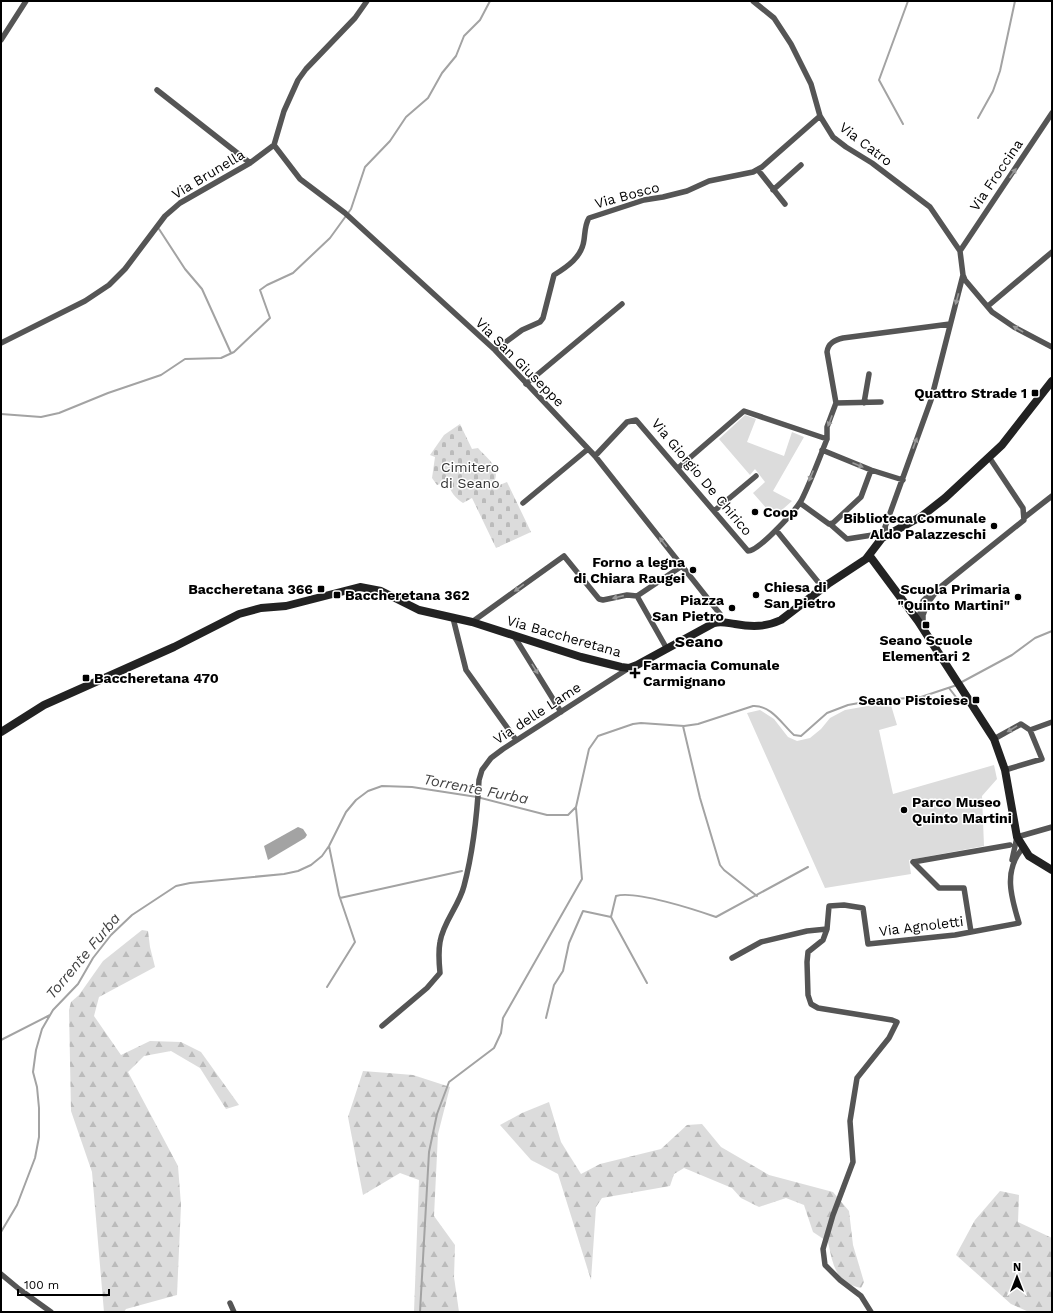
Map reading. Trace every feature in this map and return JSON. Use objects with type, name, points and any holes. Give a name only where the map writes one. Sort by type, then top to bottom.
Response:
[{"type":"street","points":[[1,40],[26,1]]},
{"type":"street","points":[[274,145],[284,111],[298,80],[306,69],[355,18],[367,1]]},
{"type":"street","name":"Via Catro","points":[[753,1],[774,18],[792,44],[811,84],[820,116],[833,137],[846,148],[872,163],[930,207],[960,251]]},
{"type":"street","points":[[157,90],[250,163]]},
{"type":"street","name":"Via Froccina","points":[[960,251],[1052,113]]},
{"type":"street","name":"Via Bosco","points":[[495,350],[522,330],[540,322],[543,318],[554,275],[572,263],[583,246],[586,225],[589,218],[644,200],[672,195],[709,181],[742,175],[758,170],[820,116]]},
{"type":"street","name":"Via Brunella","points":[[1,343],[85,301],[109,285],[128,265],[165,216],[180,203],[250,163],[274,145]]},
{"type":"street","name":"Via San Giuseppe","points":[[274,145],[300,179],[345,213],[495,350],[595,456],[682,566],[721,619]]},
{"type":"street","points":[[773,190],[801,165]]},
{"type":"street","points":[[758,170],[785,204]]},
{"type":"street","points":[[960,251],[965,280],[992,312],[1014,327],[1052,347]]},
{"type":"street","points":[[988,306],[1052,252]]},
{"type":"street","points":[[885,536],[885,527],[931,400],[963,275]]},
{"type":"street","points":[[526,384],[622,304]]},
{"type":"street","points":[[881,402],[836,403],[827,352],[828,346],[832,342],[843,338],[950,324]]},
{"type":"street","points":[[864,403],[869,374]]},
{"type":"street","points":[[721,619],[756,627],[774,624],[781,620],[869,555],[885,536],[931,510],[1006,440],[1052,381]]},
{"type":"street","name":"Via Giorgio De Chirico","points":[[595,456],[627,422],[636,420],[748,551],[755,550],[776,530],[800,503],[827,439],[827,428],[836,403]]},
{"type":"street","points":[[678,468],[744,411],[748,410],[827,439]]},
{"type":"street","points":[[523,503],[588,449]]},
{"type":"street","points":[[822,450],[871,470],[903,480]]},
{"type":"street","points":[[989,457],[1025,515]]},
{"type":"street","points":[[832,524],[861,497],[871,470]]},
{"type":"street","points":[[714,511],[756,476]]},
{"type":"street","points":[[923,629],[923,615],[926,604],[938,589],[1022,523],[1025,515],[1052,496]]},
{"type":"street","points":[[800,503],[832,524],[847,539],[879,534],[885,536]]},
{"type":"street","points":[[776,530],[823,588]]},
{"type":"street","points":[[869,555],[918,621],[994,739],[1005,770],[1017,837],[1029,856],[1052,870]]},
{"type":"street","points":[[472,622],[564,556],[599,599],[603,600],[627,595],[638,596],[682,566]]},
{"type":"street","name":"Via Baccheretana","points":[[1,732],[44,705],[65,694],[174,647],[239,614],[261,608],[286,606],[348,590],[368,587],[381,591],[410,607],[472,622],[581,657],[614,666],[629,668],[721,619]]},
{"type":"street","points":[[909,609],[923,601],[931,592],[938,589]]},
{"type":"street","points":[[638,596],[667,649]]},
{"type":"street","points":[[918,621],[923,601]]},
{"type":"street","points":[[453,618],[466,670],[516,740]]},
{"type":"street","points":[[514,636],[561,712]]},
{"type":"street","name":"Via delle Lame","points":[[382,1026],[427,988],[440,973],[440,941],[463,889],[469,867],[480,774],[482,770],[491,758],[516,740],[629,668]]},
{"type":"street","points":[[1030,730],[1052,722]]},
{"type":"street","points":[[994,739],[1021,724],[1030,730],[1042,759],[1005,770]]},
{"type":"street","points":[[1017,837],[1052,827]]},
{"type":"street","name":"Via Agnoletti","points":[[827,929],[829,906],[844,905],[863,908],[868,944],[970,932],[1019,923],[1010,886],[1013,852],[1017,837]]},
{"type":"street","points":[[970,932],[964,888],[939,888],[913,862],[1010,845]]},
{"type":"street","name":"Via Agnoletti","points":[[1012,867],[1014,858],[1023,848]]},
{"type":"street","points":[[732,958],[761,942],[807,931],[827,929],[823,940],[808,952],[808,995],[811,1004],[818,1008],[897,1022],[889,1038],[857,1078],[850,1121],[853,1162],[848,1172],[823,1249],[825,1265],[840,1280],[861,1296],[872,1312]]},
{"type":"street","points":[[1,1274],[19,1289],[52,1312]]},
{"type":"street","points":[[230,1303],[234,1312]]},
{"type":"green space","points":[[745,415],[756,419],[747,442],[784,456],[792,432],[804,437],[773,491],[792,501],[774,517],[753,493],[765,482],[755,469],[750,475],[719,439]]},
{"type":"green space","name":"Cimitero di Seano","points":[[460,424],[472,449],[478,448],[492,463],[496,472],[494,483],[497,486],[507,482],[531,532],[496,548],[472,498],[463,503],[450,489],[447,482],[437,485],[432,478],[435,457],[430,455],[444,435]]},
{"type":"green space","name":"Parco Museo Quinto Martini","points":[[890,702],[897,725],[879,730],[893,794],[994,765],[997,779],[982,796],[984,846],[909,860],[911,874],[825,888],[747,713],[760,710],[774,719],[788,737],[797,741],[810,738],[821,729],[830,718],[845,710]]},
{"type":"green space","points":[[142,930],[148,931],[155,967],[99,997],[94,1016],[121,1055],[150,1041],[181,1042],[201,1052],[239,1105],[226,1109],[200,1068],[171,1051],[144,1056],[128,1072],[178,1166],[181,1205],[177,1295],[126,1309],[124,1312],[104,1312],[92,1172],[71,1111],[69,1010],[71,1002],[79,995],[103,961]]},
{"type":"green space","points":[[363,1071],[413,1075],[450,1087],[438,1134],[434,1216],[455,1245],[454,1277],[459,1312],[414,1312],[419,1180],[400,1173],[363,1195],[348,1117]]},
{"type":"green space","points":[[549,1102],[561,1142],[581,1174],[600,1164],[661,1149],[687,1125],[702,1124],[721,1147],[769,1175],[833,1192],[849,1211],[853,1245],[864,1282],[861,1288],[846,1282],[840,1277],[834,1265],[828,1242],[813,1232],[804,1205],[786,1198],[759,1207],[741,1198],[732,1188],[684,1168],[674,1174],[670,1186],[602,1198],[596,1207],[591,1280],[558,1174],[531,1160],[500,1125],[522,1113]]},
{"type":"green space","points":[[1000,1191],[1019,1195],[1018,1222],[1052,1238],[1052,1312],[1029,1312],[1011,1304],[956,1255],[975,1220]]},
{"type":"shaded area","points":[[298,827],[303,829],[307,835],[305,838],[268,860],[264,846]]},
{"type":"waterway","points":[[1,414],[41,417],[59,413],[108,393],[161,375],[185,359],[221,358],[234,352],[270,318],[260,290],[267,285],[293,273],[330,238],[351,209],[365,167],[390,141],[406,117],[428,98],[442,73],[456,56],[464,36],[480,20],[490,1]]},
{"type":"waterway","points":[[903,124],[879,80],[908,1]]},
{"type":"waterway","points":[[978,118],[993,91],[1000,71],[1015,1]]},
{"type":"waterway","points":[[159,229],[185,269],[202,289],[231,353]]},
{"type":"waterway","name":"Torrente Furba","points":[[960,683],[1012,655],[1035,638],[1052,631]]},
{"type":"waterway","name":"Torrente Furba","points":[[1,1232],[17,1205],[35,1158],[39,1137],[39,1108],[37,1087],[33,1072],[36,1050],[42,1029],[53,1010],[78,984],[93,958],[111,935],[132,915],[176,886],[190,883],[284,874],[298,871],[311,865],[322,856],[329,846],[346,812],[356,800],[368,791],[382,786],[412,787],[477,797],[547,815],[568,815],[576,807],[589,749],[598,736],[633,724],[641,723],[684,726],[698,724],[753,706],[771,712],[794,735],[801,736],[827,713],[848,705],[870,701],[921,697],[957,685]]},
{"type":"waterway","points":[[949,688],[959,701]]},
{"type":"waterway","points":[[683,726],[700,798],[720,865],[724,870],[757,896]]},
{"type":"waterway","points":[[420,1312],[429,1152],[437,1114],[449,1082],[494,1048],[501,1033],[503,1018],[582,879],[576,808]]},
{"type":"waterway","points":[[327,987],[355,942],[339,895],[329,846]]},
{"type":"waterway","points":[[647,983],[611,917],[616,896],[625,895],[651,898],[716,917],[808,867]]},
{"type":"waterway","points":[[340,898],[462,871]]},
{"type":"waterway","points":[[546,1018],[554,985],[563,971],[569,943],[583,911],[611,917]]},
{"type":"waterway","points":[[1,1040],[50,1015]]},
{"type":"place","name":"Quattro Strade 1","points":[[1035,393]]},
{"type":"place","name":"Coop","points":[[755,512]]},
{"type":"place","name":"Biblioteca Comunale Aldo Palazzeschi","points":[[994,526]]},
{"type":"place","name":"Forno a legna di Chiara Raugei","points":[[693,570]]},
{"type":"place","name":"Baccheretana 366","points":[[321,589]]},
{"type":"place","name":"Baccheretana 362","points":[[337,595]]},
{"type":"place","name":"Chiesa di San Pietro","points":[[756,595]]},
{"type":"place","name":"Scuola Primaria \"Quinto Martini\"","points":[[1018,597]]},
{"type":"place","name":"Piazza San Pietro","points":[[732,608]]},
{"type":"place","name":"Seano Scuole Elementari 2","points":[[926,625]]},
{"type":"place","name":"Farmacia Comunale Carmignano","points":[[635,673]]},
{"type":"place","name":"Baccheretana 470","points":[[86,678]]},
{"type":"place","name":"Seano Pistoiese","points":[[976,700]]},
{"type":"place","name":"Parco Museo Quinto Martini","points":[[904,810]]},
{"type":"district","name":"Seano","points":[[699,641]]}]
